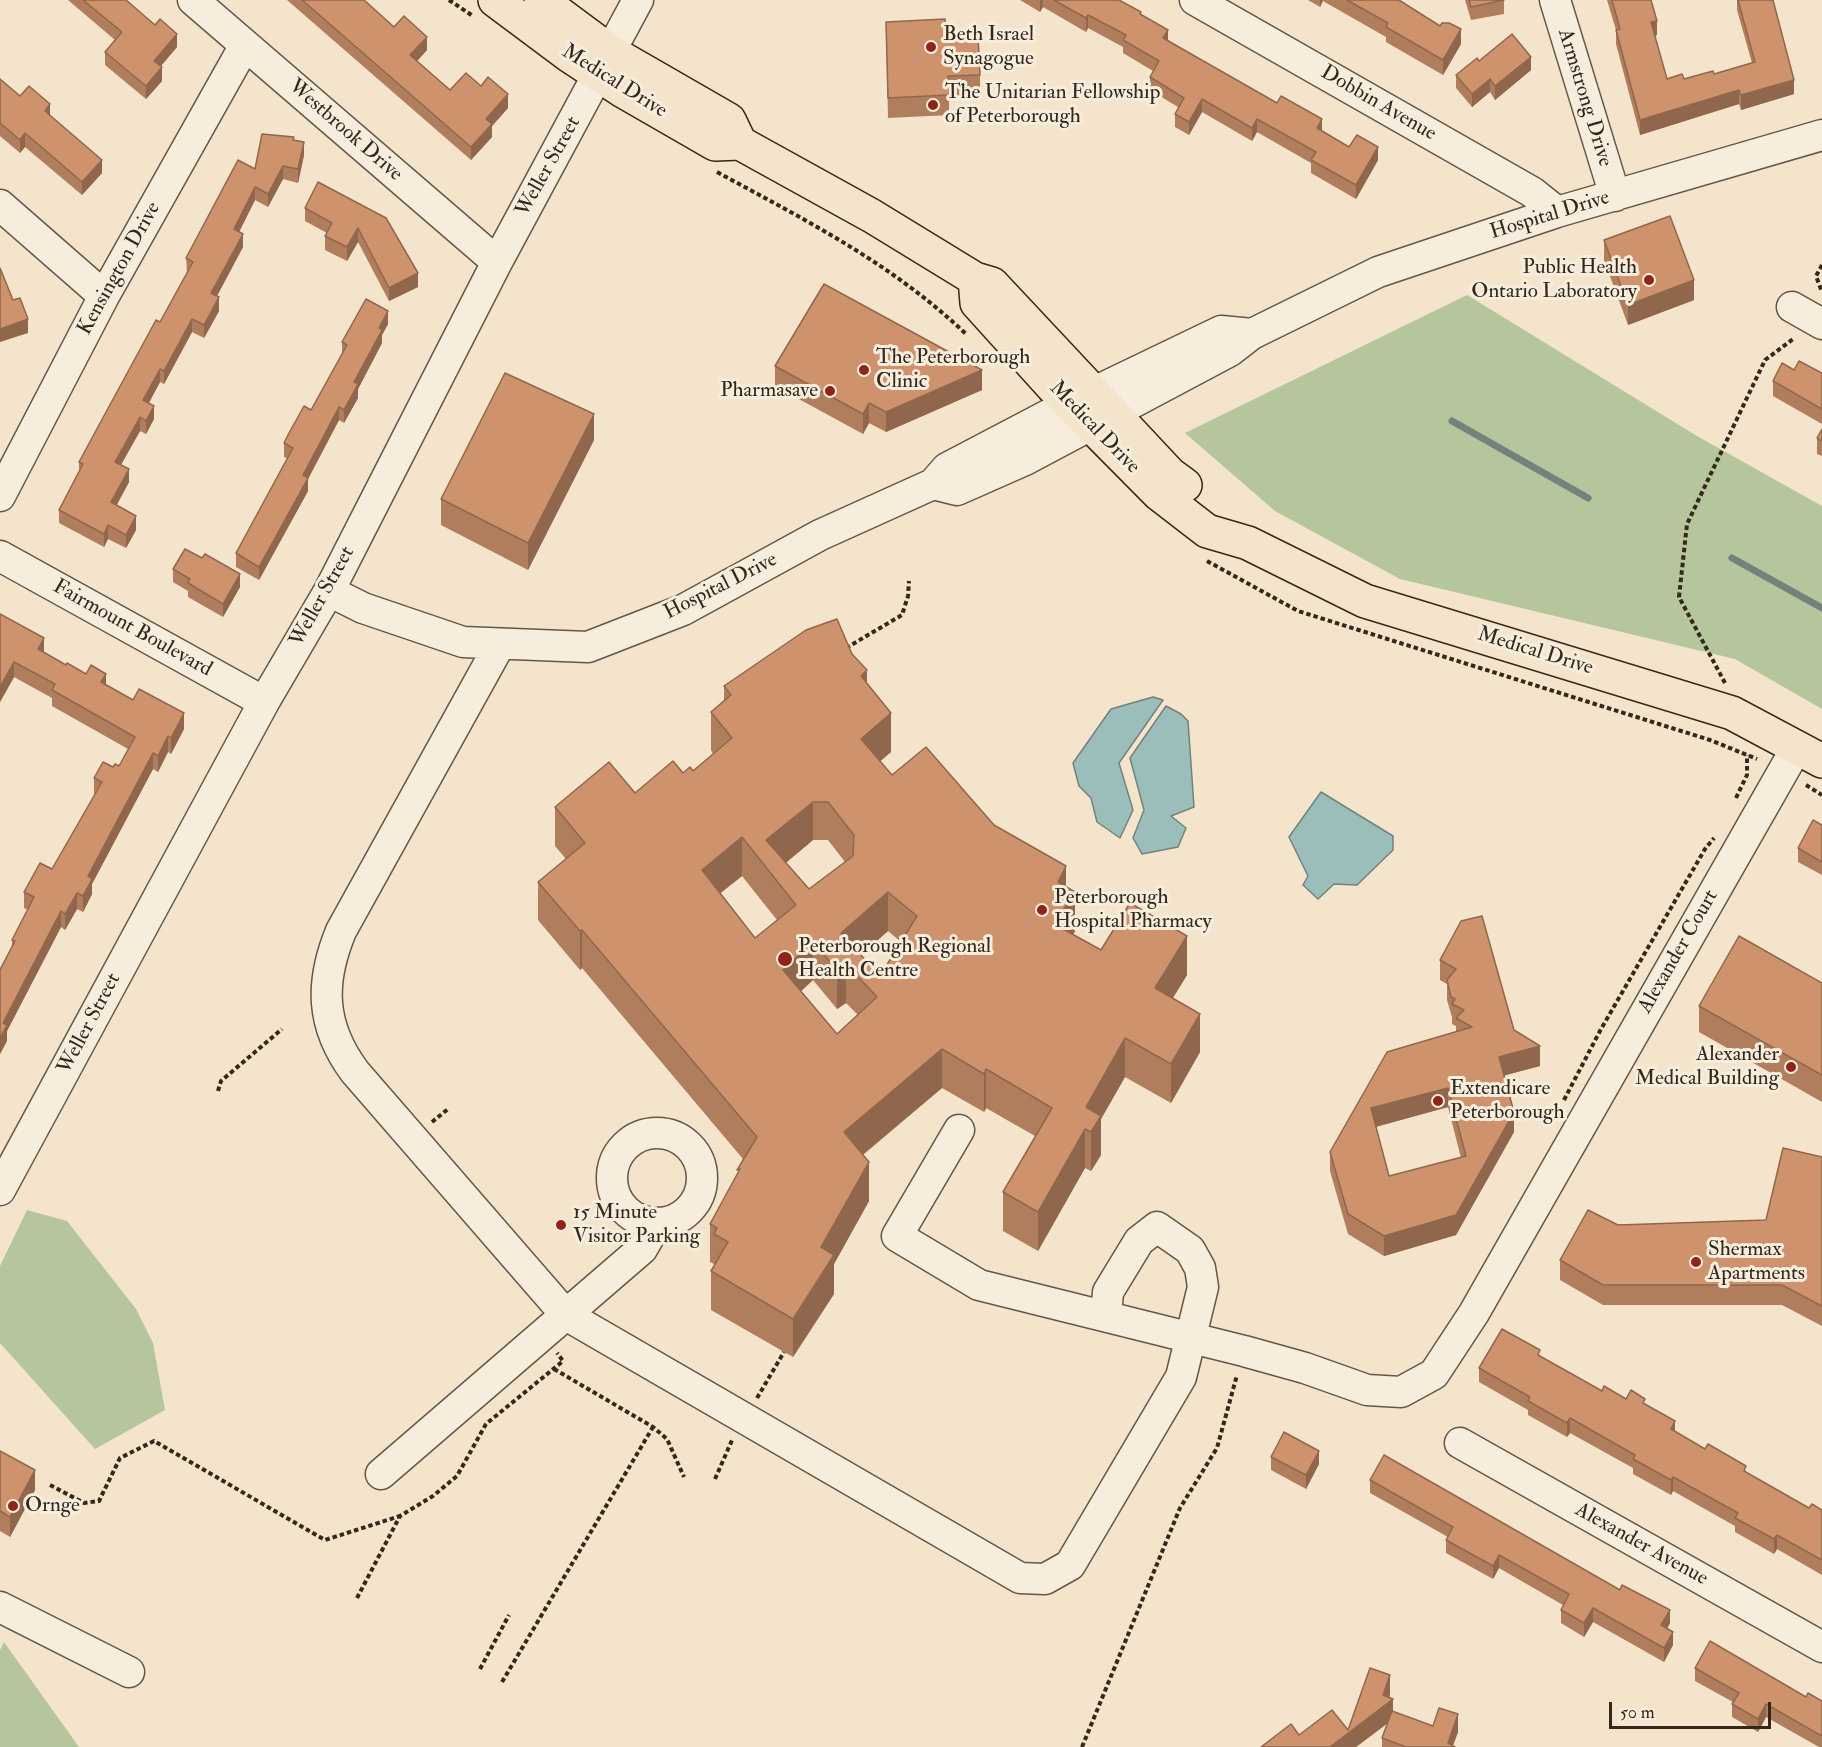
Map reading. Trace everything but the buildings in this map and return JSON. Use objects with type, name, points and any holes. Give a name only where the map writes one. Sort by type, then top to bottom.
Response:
[{"type":"main road","name":"Medical Drive","points":[[495,0],[605,64],[729,120],[740,142],[872,216],[975,279],[992,284],[1092,409],[1220,512],[1248,543],[1365,600],[1732,712],[1809,754]]},
{"type":"main road","name":"Medical Drive","points":[[541,0],[605,64]]},
{"type":"street","name":"Westbrook Drive","points":[[193,0],[497,262]]},
{"type":"street","name":"Weller Street","points":[[0,1190],[264,702],[329,591],[497,262],[638,0]]},
{"type":"street","name":"Dobbin Avenue","points":[[1195,0],[1532,192],[1557,212]]},
{"type":"street","name":"Armstrong Drive","points":[[1555,0],[1615,196]]},
{"type":"street","name":"Kensington Drive","points":[[0,496],[104,296],[245,45]]},
{"type":"street","name":"Hospital Drive","points":[[329,591],[363,608],[463,642],[588,647],[682,610],[820,535],[933,484],[947,468],[1230,351],[1252,334],[1378,272],[1557,212],[1822,135]]},
{"type":"street","points":[[0,206],[104,296]]},
{"type":"street","points":[[1792,307],[1822,324]]},
{"type":"street","name":"Fairmount Boulevard","points":[[0,556],[264,702]]},
{"type":"street","points":[[500,644],[341,931],[330,958],[326,982],[327,1004],[337,1044],[355,1072],[566,1315],[1020,1578],[1045,1579],[1070,1565],[1181,1377],[1203,1287],[1200,1268],[1190,1250],[1157,1227],[1139,1241],[1108,1292],[1106,1316]]},
{"type":"street","name":"Alexander Court","points":[[1244,1351],[1305,1368],[1367,1390],[1401,1392],[1434,1374],[1480,1303],[1809,754]]},
{"type":"street","points":[[958,1130],[897,1236],[979,1284],[1244,1351]]},
{"type":"street","points":[[381,1474],[642,1249],[653,1223]]},
{"type":"street","name":"Alexander Avenue","points":[[1460,1443],[1822,1647]]},
{"type":"street","points":[[0,1607],[129,1672]]},
{"type":"path","points":[[1822,266],[1816,276],[1822,292]]},
{"type":"path","points":[[1727,686],[1679,597],[1687,524],[1765,360],[1793,339]]},
{"type":"path","points":[[840,652],[902,615],[908,596],[909,581]]},
{"type":"path","points":[[218,1091],[221,1081],[282,1029]]},
{"type":"path","points":[[427,1127],[448,1109]]},
{"type":"path","points":[[1083,1747],[1180,1508],[1217,1448],[1244,1351]]},
{"type":"path","points":[[50,1485],[84,1503],[99,1501],[120,1458],[153,1441],[325,1540],[400,1516],[433,1496],[457,1476],[486,1424],[563,1361],[555,1352]]},
{"type":"path","points":[[554,1369],[653,1427],[667,1439],[684,1477]]},
{"type":"path","points":[[502,1682],[653,1427]]},
{"type":"path","points":[[357,1598],[400,1516]]},
{"type":"path","points":[[480,1669],[509,1615]]},
{"type":"green space","points":[[1467,295],[1697,436],[1822,506],[1822,709],[1735,659],[1400,579],[1275,511],[1185,433]]},
{"type":"green space","points":[[27,1210],[67,1221],[136,1309],[153,1343],[165,1410],[95,1449],[0,1343],[0,1266]]},
{"type":"green space","points":[[4,1642],[79,1747],[0,1747],[0,1650]]},
{"type":"water","points":[[1153,697],[1163,700],[1119,763],[1133,810],[1120,838],[1097,822],[1091,798],[1079,786],[1073,763],[1111,709]]},
{"type":"water","points":[[1166,706],[1181,714],[1188,721],[1194,807],[1171,816],[1186,828],[1178,847],[1142,854],[1133,838],[1144,810],[1130,758]]},
{"type":"water","points":[[1321,792],[1393,836],[1393,850],[1357,885],[1334,884],[1318,899],[1303,885],[1308,876],[1289,837]]},
{"type":"waterway","points":[[1452,421],[1588,498]]},
{"type":"waterway","points":[[1732,558],[1822,608]]},
{"type":"place","name":"Beth Israel Synagogue","points":[[931,47]]},
{"type":"place","name":"The Unitarian Fellowship of Peterborough","points":[[933,105]]},
{"type":"place","name":"Public Health Ontario Laboratory","points":[[1649,280]]},
{"type":"place","name":"The Peterborough Clinic","points":[[864,370]]},
{"type":"place","name":"Pharmasave","points":[[830,391]]},
{"type":"place","name":"Peterborough Hospital Pharmacy","points":[[1042,910]]},
{"type":"place","name":"Peterborough Regional Health Centre","points":[[785,959]]},
{"type":"place","name":"Alexander Medical Building","points":[[1791,1067]]},
{"type":"place","name":"Extendicare Peterborough","points":[[1438,1101]]},
{"type":"place","name":"15 Minute Visitor Parking","points":[[561,1225]]},
{"type":"place","name":"Shermax Apartments","points":[[1696,1262]]},
{"type":"place","name":"Ornge","points":[[13,1506]]}]
